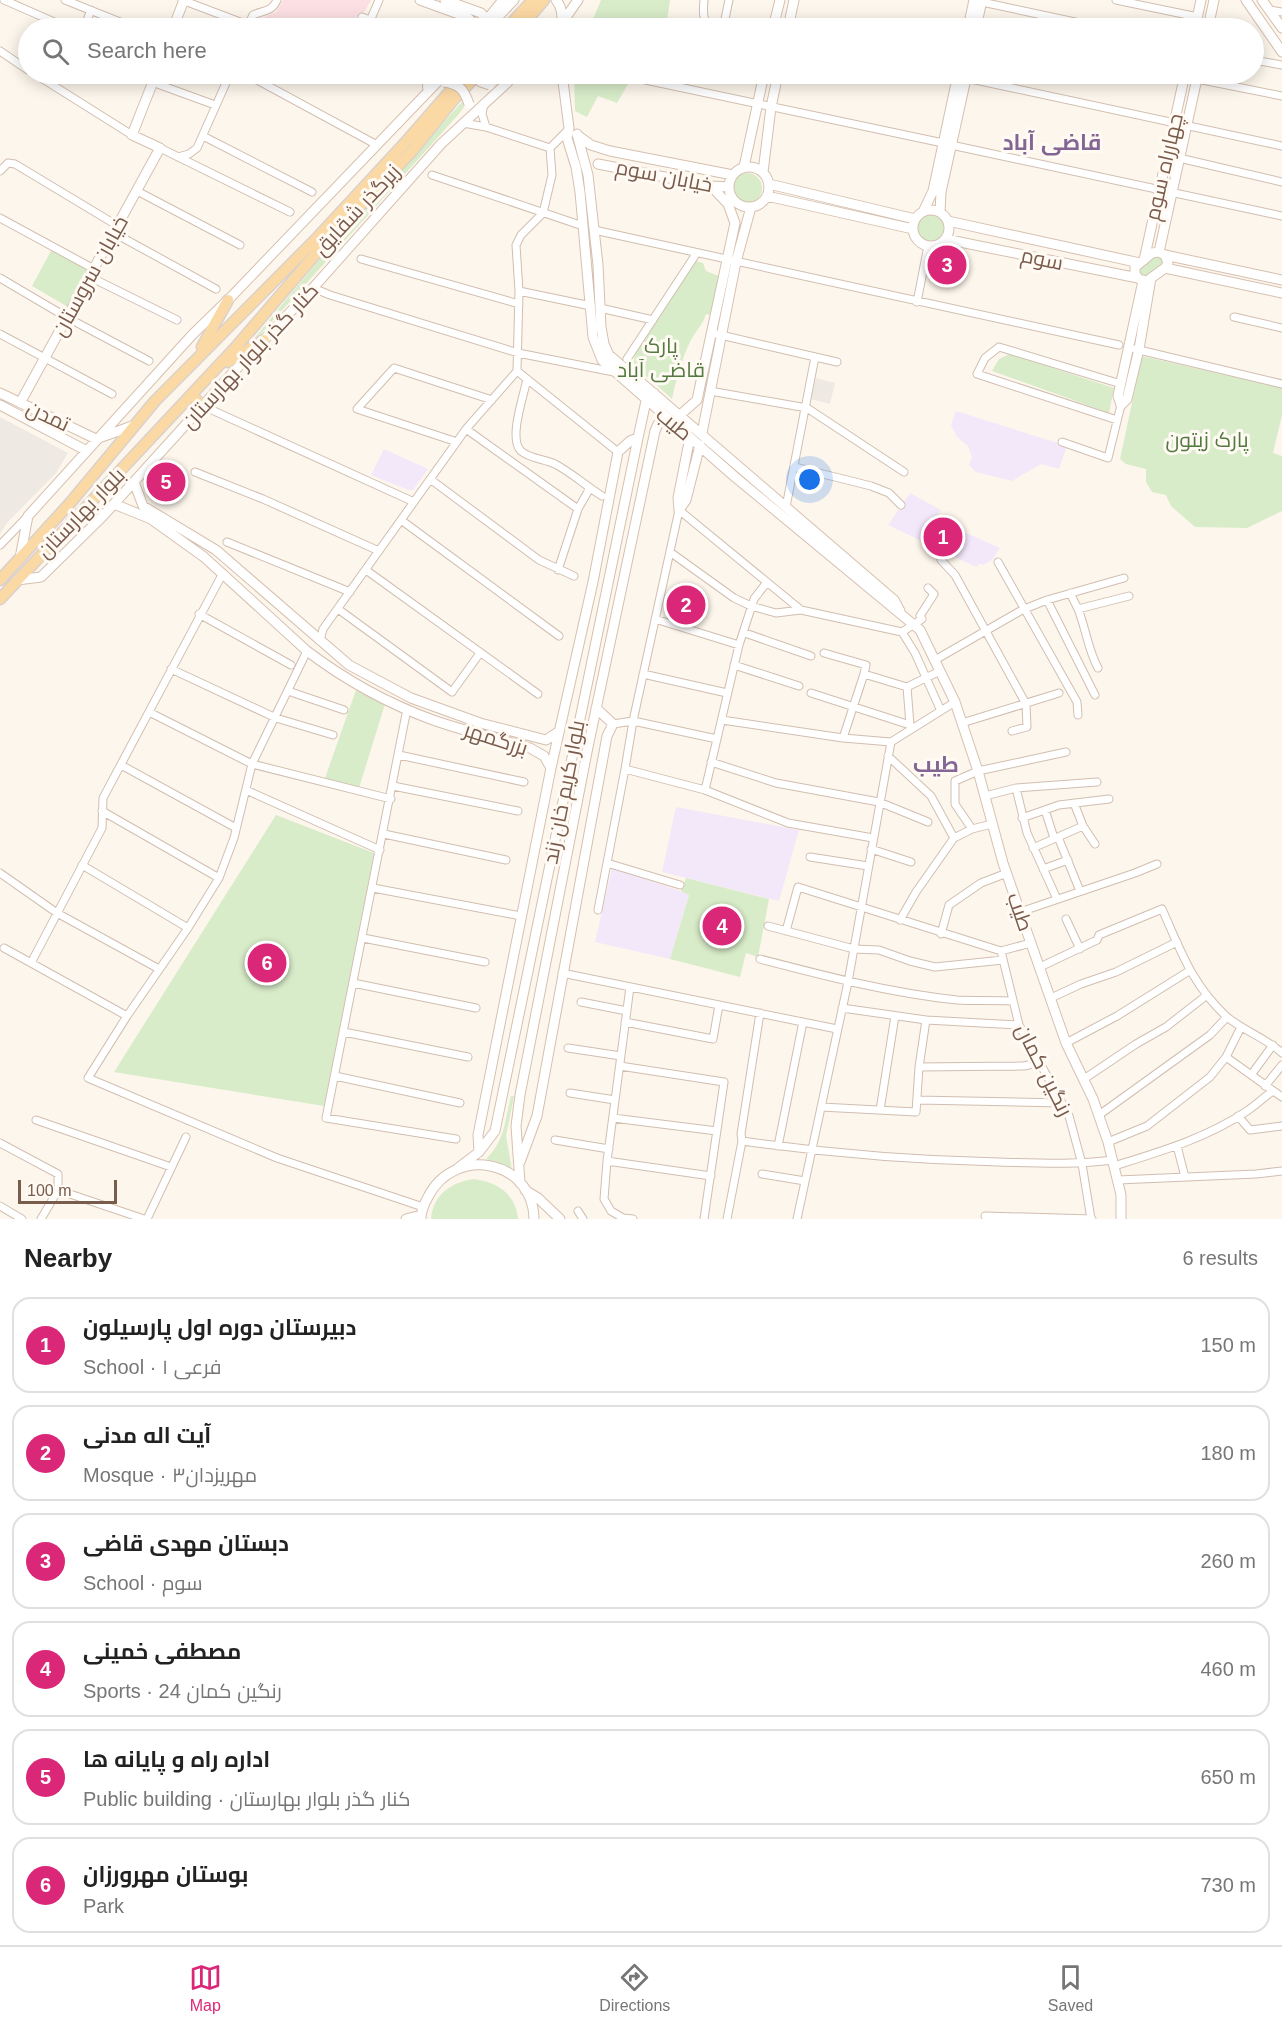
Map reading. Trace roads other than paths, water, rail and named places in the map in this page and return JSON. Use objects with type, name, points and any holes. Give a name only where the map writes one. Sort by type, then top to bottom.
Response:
[{"type":"main road","points":[[177,18],[183,0]]},
{"type":"main road","points":[[420,0],[468,18]]},
{"type":"main road","points":[[445,0],[481,13],[484,18]]},
{"type":"main road","points":[[491,18],[503,0]]},
{"type":"main road","points":[[495,18],[514,0]]},
{"type":"main road","points":[[516,18],[533,0]]},
{"type":"main road","points":[[529,18],[544,0]]},
{"type":"main road","points":[[556,0],[561,8],[560,18]]},
{"type":"main road","points":[[565,18],[578,0]]},
{"type":"main road","points":[[776,18],[780,0]]},
{"type":"main road","points":[[790,18],[794,0]]},
{"type":"main road","points":[[972,18],[978,0]]},
{"type":"main road","points":[[977,18],[978,0]]},
{"type":"main road","points":[[1198,17],[1202,0]]},
{"type":"main road","points":[[1210,18],[1214,0]]},
{"type":"main road","points":[[1246,0],[1258,18]]},
{"type":"main road","points":[[1262,0],[1282,28]]},
{"type":"main road","points":[[1264,26],[1282,52]]},
{"type":"main road","points":[[152,84],[132,135],[160,148]]},
{"type":"main road","points":[[427,84],[428,92]]},
{"type":"main road","points":[[20,558],[28,516],[192,335],[438,84]]},
{"type":"main road","points":[[455,84],[465,93],[469,104],[461,126]]},
{"type":"main road","name":"زیرگذر شقایق","points":[[224,330],[317,238],[456,84]]},
{"type":"main road","name":"زیرگذر شقایق","points":[[236,347],[324,244],[412,151],[468,84]]},
{"type":"main road","name":"کنار گذر بلوار بهارستان","points":[[17,580],[41,577],[114,504],[314,288],[441,144],[506,84]]},
{"type":"main road","name":"طیب","points":[[564,84],[573,131],[588,176],[594,230],[596,307],[593,337],[602,360],[646,401],[690,437],[699,450],[783,511]]},
{"type":"main road","points":[[744,167],[763,172],[769,183],[767,196],[758,205],[751,207],[734,200],[729,188],[733,175],[744,167],[762,84]]},
{"type":"main road","points":[[763,172],[776,84]]},
{"type":"main road","points":[[922,212],[934,210],[940,212],[948,221],[948,234],[935,246],[928,246],[917,240],[913,229],[915,219],[922,212],[933,190],[947,144],[960,84]]},
{"type":"main road","name":"چهارراه سوم","points":[[1134,348],[1144,279],[1135,274],[1135,267],[1142,261],[1181,84]]},
{"type":"main road","name":"چهارراه سوم","points":[[1165,268],[1168,263],[1162,253],[1195,84]]},
{"type":"main road","name":"طیب","points":[[573,131],[567,138],[576,167],[596,307],[604,344],[609,355],[702,433],[783,511],[920,630],[955,702],[1020,912],[1066,1043],[1099,1115],[1118,1179],[1121,1219]]},
{"type":"main road","name":"خیابان سوم","points":[[573,131],[591,145],[610,151],[733,175]]},
{"type":"main road","points":[[940,212],[947,144]]},
{"type":"main road","name":"خیابان سروستان","points":[[20,404],[160,148]]},
{"type":"main road","name":"خیابان سوم","points":[[588,176],[610,151]]},
{"type":"main road","points":[[661,175],[664,162]]},
{"type":"main road","name":"خیابان سوم","points":[[598,164],[729,188]]},
{"type":"main road","points":[[769,183],[915,219]]},
{"type":"main road","points":[[711,186],[728,204],[735,223],[732,260]]},
{"type":"main road","points":[[580,192],[590,191]]},
{"type":"main road","points":[[767,196],[834,213],[913,229]]},
{"type":"main road","points":[[834,213],[836,201]]},
{"type":"main road","points":[[551,768],[584,624],[605,498],[618,452],[639,434],[651,429],[654,433],[658,424],[680,415],[697,400],[716,334],[732,260],[751,207]]},
{"type":"main road","name":"سوم","points":[[948,221],[1142,261]]},
{"type":"main road","points":[[1016,254],[1020,237]]},
{"type":"main road","name":"سوم","points":[[945,239],[1144,279]]},
{"type":"main road","points":[[1082,267],[1085,251]]},
{"type":"main road","points":[[1142,261],[1152,254],[1162,253],[1282,280]]},
{"type":"main road","points":[[1144,279],[1165,268],[1282,293]]},
{"type":"main road","points":[[1240,284],[1243,272]]},
{"type":"main road","points":[[194,362],[228,300]]},
{"type":"main road","name":"بلوار بهارستان","points":[[0,580],[135,425],[224,330]]},
{"type":"main road","points":[[702,433],[710,391],[716,334]]},
{"type":"main road","points":[[214,370],[264,340]]},
{"type":"main road","name":"بلوار بهارستان","points":[[0,599],[236,347]]},
{"type":"main road","points":[[1120,405],[1118,396],[1134,348]]},
{"type":"main road","points":[[1120,405],[1126,399],[1134,348]]},
{"type":"main road","name":"تمدن","points":[[0,393],[96,439]]},
{"type":"main road","points":[[646,401],[654,393]]},
{"type":"main road","points":[[191,395],[203,406]]},
{"type":"main road","name":"بلوار کریم خان زند","points":[[422,1214],[434,1185],[479,1152],[495,1131],[646,401]]},
{"type":"main road","name":"تمدن","points":[[0,405],[87,450]]},
{"type":"main road","points":[[96,439],[135,425]]},
{"type":"main road","points":[[66,439],[74,434],[72,428]]},
{"type":"main road","name":"بلوار کریم خان زند","points":[[534,1219],[532,1203],[523,1186],[519,1164],[516,1126],[519,1095],[596,708],[654,433]]},
{"type":"main road","points":[[679,510],[678,498],[690,437]]},
{"type":"main road","points":[[679,510],[687,500],[699,450],[687,452]]},
{"type":"main road","name":"بزرگمهر","points":[[134,482],[143,506],[216,550],[349,665],[411,698],[476,721],[546,740],[558,732]]},
{"type":"main road","name":"بزرگمهر","points":[[114,504],[151,519],[223,573],[307,651],[343,676],[407,709],[432,719],[530,748],[544,756],[551,768],[478,1135],[479,1152]]},
{"type":"main road","points":[[250,598],[259,588]]},
{"type":"main road","points":[[584,624],[607,591]]},
{"type":"main road","points":[[519,1164],[537,1116],[562,973],[608,736],[613,724],[596,708]]},
{"type":"main road","points":[[473,732],[476,721]]},
{"type":"main road","points":[[458,1168],[471,1164],[498,1167],[510,1174],[560,1219]]},
{"type":"main road","points":[[406,1219],[422,1214]]},
{"type":"street","points":[[6,0],[46,18]]},
{"type":"street","points":[[65,0],[110,18]]},
{"type":"street","points":[[183,0],[226,18]]},
{"type":"street","points":[[252,18],[254,15],[270,10],[277,0]]},
{"type":"street","points":[[374,18],[379,0]]},
{"type":"street","points":[[704,0],[705,18]]},
{"type":"street","points":[[726,18],[729,0]]},
{"type":"street","points":[[978,0],[1058,18]]},
{"type":"street","points":[[1116,0],[1198,17]]},
{"type":"street","points":[[87,18],[90,10]]},
{"type":"street","points":[[1270,10],[1282,12]]},
{"type":"street","points":[[0,51],[18,63]]},
{"type":"street","points":[[1264,61],[1282,64]]},
{"type":"street","points":[[51,84],[132,135]]},
{"type":"street","points":[[168,84],[215,105]]},
{"type":"street","points":[[178,157],[189,154],[197,148],[225,84]]},
{"type":"street","points":[[265,84],[377,144]]},
{"type":"street","points":[[664,84],[1282,216]]},
{"type":"street","points":[[1002,84],[1282,146]]},
{"type":"street","points":[[1231,84],[1282,96]]},
{"type":"street","points":[[484,103],[482,114],[486,127]]},
{"type":"street","points":[[461,126],[486,127],[550,148]]},
{"type":"street","points":[[550,148],[573,131]]},
{"type":"street","points":[[202,136],[312,192]]},
{"type":"street","points":[[160,148],[290,212]]},
{"type":"street","points":[[320,641],[323,628],[466,429],[518,371],[519,291],[516,245],[521,235],[543,213],[552,175],[550,148]]},
{"type":"street","points":[[1179,158],[1282,182]]},
{"type":"street","points":[[0,171],[8,163],[15,164],[116,229],[216,289]]},
{"type":"street","points":[[432,175],[583,226]]},
{"type":"street","points":[[137,190],[240,245]]},
{"type":"street","points":[[0,218],[177,320]]},
{"type":"street","points":[[594,230],[1119,345]]},
{"type":"street","points":[[917,302],[928,246]]},
{"type":"street","points":[[627,359],[696,254]]},
{"type":"street","points":[[361,259],[519,304]]},
{"type":"street","points":[[0,278],[68,318],[149,361]]},
{"type":"street","points":[[314,288],[330,296],[518,353],[614,372]]},
{"type":"street","points":[[519,291],[653,320]]},
{"type":"street","points":[[1234,317],[1282,328]]},
{"type":"street","points":[[0,334],[112,394]]},
{"type":"street","points":[[716,334],[837,362]]},
{"type":"street","points":[[1117,420],[977,374],[985,358],[999,347],[1121,384]]},
{"type":"street","points":[[1134,348],[1282,384]]},
{"type":"street","points":[[783,511],[795,467],[815,357]]},
{"type":"street","points":[[457,442],[357,409],[394,368],[492,400]]},
{"type":"street","points":[[518,371],[618,452]]},
{"type":"street","points":[[527,379],[517,422],[515,439],[517,446],[522,452],[555,464],[605,498]]},
{"type":"street","points":[[710,391],[807,408],[903,472]]},
{"type":"street","points":[[1062,442],[1108,458],[1120,405]]},
{"type":"street","points":[[203,406],[414,502]]},
{"type":"street","points":[[466,429],[578,509]]},
{"type":"street","points":[[795,467],[871,486],[889,493],[901,506]]},
{"type":"street","points":[[195,472],[263,499],[379,551]]},
{"type":"street","points":[[430,480],[539,560],[574,576]]},
{"type":"street","points":[[558,570],[578,509],[590,488]]},
{"type":"street","points":[[598,910],[633,721],[679,510],[801,610]]},
{"type":"street","points":[[0,545],[28,516]]},
{"type":"street","points":[[401,520],[559,636]]},
{"type":"street","points":[[227,542],[350,592]]},
{"type":"street","points":[[670,552],[734,598],[751,606],[776,614],[801,610],[902,632],[922,619],[920,616],[934,594],[928,588]]},
{"type":"street","points":[[941,560],[955,575],[1026,704],[1027,727],[1012,731]]},
{"type":"street","points":[[998,562],[1077,702],[1078,715]]},
{"type":"street","points":[[366,570],[538,694]]},
{"type":"street","points":[[31,963],[102,828],[103,798],[199,614],[223,573]]},
{"type":"street","points":[[935,660],[1024,609],[1124,578]]},
{"type":"street","points":[[705,790],[734,665],[751,606],[767,582]]},
{"type":"street","points":[[1071,593],[1087,632],[1091,656],[1098,668]]},
{"type":"street","points":[[1078,609],[1129,596]]},
{"type":"street","points":[[1047,600],[1095,695]]},
{"type":"street","points":[[338,609],[452,692],[480,653]]},
{"type":"street","points":[[199,614],[291,665]]},
{"type":"street","points":[[655,619],[740,645]]},
{"type":"street","points":[[902,632],[915,653],[941,711]]},
{"type":"street","points":[[745,633],[811,656]]},
{"type":"street","points":[[307,651],[252,764],[236,828],[219,878],[88,1078],[277,1158],[422,1214]]},
{"type":"street","points":[[824,653],[866,665],[843,738]]},
{"type":"street","points":[[734,665],[799,686]]},
{"type":"street","points":[[171,669],[276,718],[333,735]]},
{"type":"street","points":[[864,674],[907,687],[940,671]]},
{"type":"street","points":[[644,674],[728,693]]},
{"type":"street","points":[[907,687],[912,727]]},
{"type":"street","points":[[288,691],[344,710]]},
{"type":"street","points":[[811,693],[912,727]]},
{"type":"street","points":[[962,723],[1059,693]]},
{"type":"street","points":[[722,720],[843,738],[891,742],[955,702]]},
{"type":"street","points":[[407,709],[326,1118],[456,1139]]},
{"type":"street","points":[[148,712],[252,764],[391,799]]},
{"type":"street","points":[[613,724],[633,721],[717,739]]},
{"type":"street","points":[[797,1219],[848,982],[891,742]]},
{"type":"street","points":[[972,829],[955,804],[955,781],[978,771],[1066,752]]},
{"type":"street","points":[[399,755],[525,782]]},
{"type":"street","points":[[888,756],[931,796],[954,838]]},
{"type":"street","points":[[711,762],[776,783],[879,802],[928,822]]},
{"type":"street","points":[[121,765],[236,828]]},
{"type":"street","points":[[625,768],[705,790],[788,823],[873,838]]},
{"type":"street","points":[[985,796],[1016,788],[1097,782]]},
{"type":"street","points":[[393,786],[518,811]]},
{"type":"street","points":[[1016,788],[1022,818],[1033,848],[1057,899]]},
{"type":"street","points":[[246,790],[380,850]]},
{"type":"street","points":[[1022,818],[1074,803],[1109,799]]},
{"type":"street","points":[[1074,803],[1083,826],[1095,844]]},
{"type":"street","points":[[1045,810],[1080,891]]},
{"type":"street","points":[[102,811],[219,878]]},
{"type":"street","points":[[900,920],[916,892],[954,838],[972,829],[992,824]]},
{"type":"street","points":[[1033,848],[1083,826]]},
{"type":"street","points":[[384,834],[506,860]]},
{"type":"street","points":[[871,849],[911,862]]},
{"type":"street","points":[[810,857],[868,866]]},
{"type":"street","points":[[1043,868],[1068,860]]},
{"type":"street","points":[[607,863],[681,885]]},
{"type":"street","points":[[1020,912],[1157,864]]},
{"type":"street","points":[[82,865],[188,928]]},
{"type":"street","points":[[0,873],[57,913],[159,969]]},
{"type":"street","points":[[942,934],[949,905],[981,883],[1007,873]]},
{"type":"street","points":[[786,932],[798,887],[1001,951],[1031,943]]},
{"type":"street","points":[[373,888],[521,916]]},
{"type":"street","points":[[1040,967],[1097,940],[1099,934],[1162,909],[1189,971],[1207,995],[1227,1017],[1273,1044],[1282,1053]]},
{"type":"street","points":[[1066,919],[1080,949]]},
{"type":"street","points":[[768,926],[854,949],[879,950],[909,961],[935,967],[1003,960]]},
{"type":"street","points":[[363,938],[485,962]]},
{"type":"street","points":[[1051,998],[1081,984],[1116,972],[1177,942]]},
{"type":"street","points":[[4,948],[127,1016]]},
{"type":"street","name":"رنگین کمان","points":[[1001,951],[1019,1025],[1069,1116],[1082,1164],[1091,1219]]},
{"type":"street","points":[[760,959],[848,982],[905,993],[959,1000],[1012,1000]]},
{"type":"street","points":[[1066,1043],[1117,1016],[1189,971]]},
{"type":"street","points":[[562,973],[837,1029]]},
{"type":"street","points":[[353,984],[476,1008]]},
{"type":"street","points":[[630,987],[604,1198],[611,1211],[623,1218],[633,1219]]},
{"type":"street","points":[[1084,1079],[1136,1044],[1166,1028],[1207,995]]},
{"type":"street","points":[[581,1002],[627,1011]]},
{"type":"street","points":[[626,1022],[713,1039],[719,1005]]},
{"type":"street","points":[[842,1008],[926,1020],[1019,1025]]},
{"type":"street","points":[[727,1219],[742,1141],[741,1134],[760,1013]]},
{"type":"street","points":[[879,1110],[895,1016]]},
{"type":"street","points":[[1099,1115],[1210,1035],[1227,1017]]},
{"type":"street","points":[[821,1107],[916,1112],[919,1067],[926,1020]]},
{"type":"street","points":[[778,1146],[803,1022]]},
{"type":"street","points":[[1108,1142],[1147,1126],[1210,1077],[1226,1057],[1241,1027]]},
{"type":"street","points":[[344,1032],[468,1057]]},
{"type":"street","points":[[1251,1076],[1273,1044]]},
{"type":"street","points":[[568,1048],[621,1056]]},
{"type":"street","points":[[1226,1057],[1282,1097]]},
{"type":"street","points":[[919,1067],[1024,1066],[1041,1062]]},
{"type":"street","points":[[1265,1086],[1282,1065]]},
{"type":"street","points":[[620,1066],[724,1082],[704,1219]]},
{"type":"street","points":[[335,1076],[460,1103]]},
{"type":"street","points":[[742,1141],[812,1150],[937,1161],[1113,1163],[1177,1146],[1238,1116],[1273,1091]]},
{"type":"street","points":[[570,1093],[615,1100]]},
{"type":"street","points":[[917,1100],[1062,1103]]},
{"type":"street","points":[[1238,1116],[1250,1130],[1282,1126]]},
{"type":"street","points":[[613,1118],[717,1131]]},
{"type":"street","points":[[36,1120],[171,1167]]},
{"type":"street","points":[[58,1190],[145,1219],[186,1137]]},
{"type":"street","points":[[555,1140],[609,1149]]},
{"type":"street","points":[[0,1143],[58,1174],[58,1190],[41,1219]]},
{"type":"street","points":[[1177,1146],[1185,1177]]},
{"type":"street","points":[[607,1161],[711,1176]]},
{"type":"street","points":[[1118,1179],[1282,1171]]},
{"type":"street","points":[[762,1174],[805,1181]]},
{"type":"street","points":[[0,1206],[22,1219]]},
{"type":"street","points":[[578,1211],[583,1219]]},
{"type":"street","points":[[984,1216],[1091,1219]]},
{"type":"place","name":"دبستان مهدی قاضی","points":[[947,265]]},
{"type":"place","name":"اداره راه و پایانه ها","points":[[166,482]]},
{"type":"place","name":"دبیرستان دوره اول پارسیلون","points":[[943,537]]},
{"type":"place","name":"آیت اله مدنی","points":[[686,605]]},
{"type":"place","name":"مصطفی خمینی","points":[[722,926]]},
{"type":"place","name":"بوستان مهرورزان","points":[[267,963]]},
{"type":"district","name":"قاضی آباد","points":[[1052,142]]},
{"type":"district","name":"طیب","points":[[936,764]]},
{"type":"park label","name":"پارک قاضی آباد","points":[[661,358]]},
{"type":"park label","name":"پارک زیتون","points":[[1207,440]]}]
